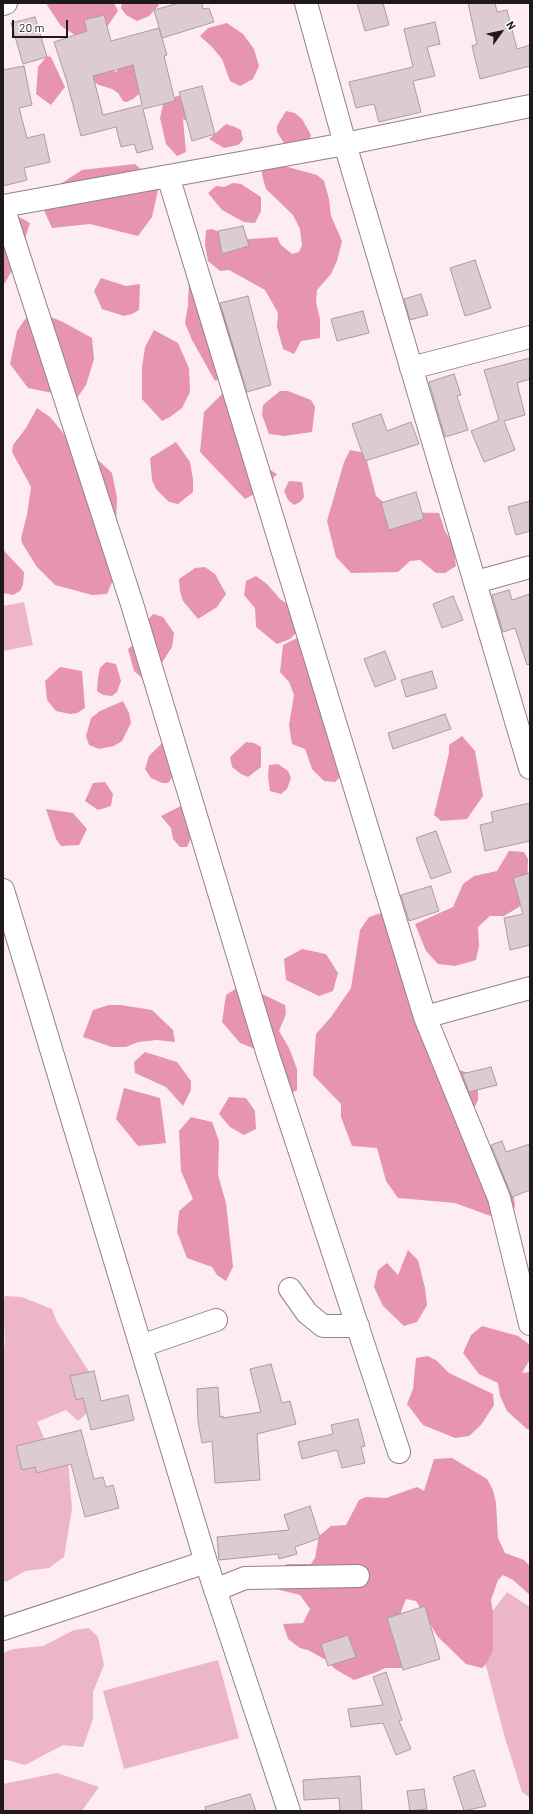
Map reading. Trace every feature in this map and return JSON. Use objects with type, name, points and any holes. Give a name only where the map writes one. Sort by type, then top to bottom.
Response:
[{"type":"street","points":[[306,3],[345,144],[530,768]]},
{"type":"street","points":[[399,1452],[268,1055],[132,604],[3,206],[345,144],[530,106]]},
{"type":"street","points":[[168,176],[424,1017],[498,1198],[530,1324]]},
{"type":"street","points":[[411,368],[530,337]]},
{"type":"street","points":[[476,582],[530,567]]},
{"type":"street","points":[[3,890],[206,1562],[289,1811]]},
{"type":"street","points":[[424,1017],[530,988]]},
{"type":"street","points":[[290,1289],[307,1313],[322,1326],[358,1326]]},
{"type":"street","points":[[141,1346],[216,1320]]},
{"type":"street","points":[[3,1629],[206,1562]]},
{"type":"street","points":[[215,1590],[244,1578],[358,1576]]},
{"type":"shaded area","points":[[48,3],[114,3],[118,11],[102,34],[81,39],[61,26],[47,5]]},
{"type":"shaded area","points":[[122,3],[158,3],[159,5],[149,16],[137,21],[126,15],[121,8]]},
{"type":"shaded area","points":[[227,23],[243,34],[254,49],[259,66],[253,79],[240,86],[230,81],[222,59],[200,36],[208,28]]},
{"type":"shaded area","points":[[47,56],[51,57],[65,87],[51,105],[36,94],[38,67]]},
{"type":"shaded area","points":[[133,57],[137,74],[139,94],[127,102],[123,101],[118,93],[112,89],[99,85],[87,78],[101,64],[116,72],[124,62]]},
{"type":"shaded area","points":[[185,94],[189,122],[183,119],[186,152],[177,156],[166,144],[160,118],[164,100]]},
{"type":"shaded area","points":[[286,111],[295,113],[302,119],[311,135],[309,142],[295,147],[284,143],[277,132],[277,126]]},
{"type":"shaded area","points":[[226,124],[241,130],[243,140],[238,145],[224,148],[209,139]]},
{"type":"shaded area","points":[[135,164],[159,186],[152,217],[138,236],[90,224],[52,228],[42,206],[56,187],[82,170]]},
{"type":"shaded area","points":[[284,166],[317,175],[324,181],[329,199],[331,216],[342,241],[337,261],[331,274],[317,290],[316,302],[320,319],[320,338],[301,341],[294,354],[283,349],[277,327],[278,313],[265,290],[229,270],[220,271],[208,261],[205,245],[206,230],[212,229],[238,240],[277,237],[281,245],[292,254],[299,252],[302,245],[300,229],[293,215],[266,189],[262,175],[262,167]]},
{"type":"shaded area","points":[[233,183],[241,184],[261,197],[261,211],[255,223],[244,222],[222,210],[208,193],[216,186],[224,187]]},
{"type":"shaded area","points":[[3,208],[30,223],[18,260],[3,286]]},
{"type":"shaded area","points":[[189,277],[202,281],[223,313],[243,356],[230,374],[215,381],[192,340],[185,323],[188,305]]},
{"type":"shaded area","points":[[101,278],[126,286],[140,284],[139,310],[124,316],[102,309],[94,291]]},
{"type":"shaded area","points":[[36,311],[63,322],[92,338],[94,359],[86,385],[77,398],[28,388],[10,364],[17,331],[26,318]]},
{"type":"shaded area","points":[[154,330],[178,343],[189,368],[190,392],[182,408],[162,421],[142,399],[142,367],[145,347]]},
{"type":"shaded area","points":[[280,391],[288,391],[311,400],[315,407],[312,432],[284,436],[269,434],[262,415],[263,405]]},
{"type":"shaded area","points":[[223,393],[248,457],[277,474],[262,490],[245,499],[200,452],[204,412]]},
{"type":"shaded area","points":[[37,408],[50,417],[80,453],[98,460],[112,473],[117,498],[116,523],[113,580],[107,594],[92,595],[55,585],[37,567],[22,543],[21,538],[27,515],[31,487],[12,452],[13,445],[26,428]]},
{"type":"shaded area","points":[[176,442],[190,462],[193,479],[193,492],[178,504],[169,502],[156,489],[152,480],[150,458]]},
{"type":"shaded area","points":[[350,450],[365,453],[376,496],[396,512],[439,513],[445,531],[453,544],[456,566],[445,573],[436,573],[420,560],[410,561],[398,572],[351,573],[336,557],[327,521],[344,462]]},
{"type":"shaded area","points":[[289,481],[302,482],[304,497],[300,502],[294,505],[288,500],[284,491]]},
{"type":"shaded area","points":[[3,546],[5,552],[24,572],[23,585],[20,591],[13,595],[3,593]]},
{"type":"shaded area","points":[[205,567],[215,574],[226,594],[217,607],[198,619],[183,601],[179,579],[195,568]]},
{"type":"shaded area","points":[[256,576],[267,584],[280,599],[296,610],[298,631],[290,639],[277,644],[256,627],[255,608],[244,595],[246,581]]},
{"type":"shaded area","points":[[24,602],[33,645],[3,651],[3,606]]},
{"type":"shaded area","points":[[153,614],[163,617],[174,633],[172,647],[158,669],[150,678],[142,678],[134,671],[128,649],[139,641],[143,626]]},
{"type":"shaded area","points":[[299,637],[342,775],[335,782],[324,781],[312,769],[305,749],[292,744],[289,725],[294,695],[289,682],[280,672],[283,645]]},
{"type":"shaded area","points":[[106,662],[116,664],[121,681],[117,692],[112,696],[103,695],[97,691],[100,668]]},
{"type":"shaded area","points":[[60,667],[82,671],[85,708],[77,713],[70,714],[56,711],[47,700],[45,681]]},
{"type":"shaded area","points":[[123,701],[129,713],[131,723],[122,741],[114,746],[99,749],[89,745],[86,736],[91,718],[100,711]]},
{"type":"shaded area","points":[[462,736],[475,751],[483,796],[467,819],[441,821],[434,815],[449,753],[449,745]]},
{"type":"shaded area","points":[[164,741],[177,771],[168,783],[162,783],[151,778],[145,769],[149,756]]},
{"type":"shaded area","points":[[246,742],[254,743],[261,747],[261,767],[248,777],[232,767],[230,757]]},
{"type":"shaded area","points":[[278,764],[288,771],[291,778],[287,789],[281,794],[270,791],[268,776],[269,765]]},
{"type":"shaded area","points":[[105,782],[113,794],[111,806],[98,810],[85,801],[93,783]]},
{"type":"shaded area","points":[[183,805],[194,832],[187,847],[180,847],[173,839],[171,828],[161,816]]},
{"type":"shaded area","points":[[46,809],[73,813],[87,829],[79,845],[61,846],[56,839]]},
{"type":"shaded area","points":[[509,851],[524,852],[528,859],[527,893],[519,907],[504,916],[490,916],[478,927],[479,946],[476,960],[455,966],[438,964],[426,951],[415,924],[453,907],[463,884],[474,876],[497,871]]},
{"type":"shaded area","points":[[388,911],[404,924],[415,942],[416,955],[442,1064],[468,1073],[478,1087],[478,1100],[466,1126],[497,1162],[512,1185],[515,1205],[513,1214],[499,1219],[455,1203],[398,1198],[386,1181],[377,1148],[352,1146],[341,1117],[341,1104],[313,1075],[316,1034],[331,1017],[351,988],[360,930],[369,917]]},
{"type":"shaded area","points":[[302,949],[326,954],[338,973],[333,991],[319,996],[286,980],[284,959]]},
{"type":"shaded area","points":[[240,986],[260,993],[285,1005],[286,1014],[279,1031],[289,1048],[297,1069],[297,1090],[287,1096],[258,1050],[240,1043],[222,1022],[226,995]]},
{"type":"shaded area","points":[[109,1005],[121,1005],[152,1010],[173,1030],[175,1042],[157,1040],[138,1042],[126,1047],[112,1047],[83,1037],[93,1010]]},
{"type":"shaded area","points":[[145,1052],[177,1062],[191,1081],[191,1090],[183,1106],[166,1087],[135,1073],[134,1062]]},
{"type":"shaded area","points":[[124,1088],[160,1098],[166,1143],[138,1146],[116,1119]]},
{"type":"shaded area","points":[[229,1097],[246,1098],[255,1111],[256,1129],[244,1135],[230,1127],[219,1114]]},
{"type":"shaded area","points":[[191,1117],[212,1122],[219,1141],[218,1175],[226,1203],[233,1267],[226,1281],[217,1275],[212,1267],[187,1258],[177,1232],[179,1211],[193,1199],[181,1171],[179,1131]]},
{"type":"shaded area","points":[[408,1250],[418,1260],[425,1288],[427,1305],[417,1322],[404,1326],[383,1306],[374,1287],[378,1270],[387,1263],[398,1275]]},
{"type":"shaded area","points":[[5,1296],[22,1297],[52,1309],[57,1322],[99,1387],[97,1404],[78,1421],[66,1410],[37,1422],[45,1440],[67,1449],[72,1509],[64,1557],[49,1568],[25,1571],[6,1582],[3,1580],[3,1360],[5,1339],[3,1305]]},
{"type":"shaded area","points":[[482,1326],[518,1336],[530,1345],[530,1359],[522,1373],[530,1372],[530,1429],[527,1429],[507,1411],[500,1396],[498,1383],[479,1374],[463,1353],[471,1335]]},
{"type":"shaded area","points":[[428,1356],[437,1361],[449,1373],[493,1394],[494,1405],[481,1425],[469,1436],[455,1438],[423,1425],[407,1404],[413,1389],[416,1358]]},
{"type":"shaded area","points":[[452,1458],[487,1479],[493,1490],[496,1503],[498,1538],[505,1553],[524,1560],[530,1566],[530,1595],[513,1580],[503,1575],[498,1580],[491,1600],[493,1612],[493,1649],[487,1663],[482,1668],[466,1664],[438,1637],[416,1601],[406,1599],[401,1612],[410,1647],[412,1664],[402,1668],[385,1668],[354,1680],[335,1669],[326,1660],[308,1650],[300,1648],[288,1639],[283,1624],[303,1623],[310,1609],[300,1595],[268,1587],[279,1570],[287,1564],[311,1564],[315,1558],[319,1536],[331,1526],[346,1525],[359,1500],[366,1497],[386,1498],[417,1487],[424,1491],[434,1459]]},
{"type":"shaded area","points":[[507,1592],[530,1607],[530,1798],[522,1792],[505,1738],[477,1632]]},
{"type":"shaded area","points":[[89,1628],[98,1637],[104,1665],[93,1692],[93,1719],[83,1747],[63,1745],[25,1765],[3,1759],[3,1653],[13,1649],[43,1646],[74,1630]]},
{"type":"shaded area","points":[[218,1660],[239,1738],[124,1769],[103,1691]]},
{"type":"shaded area","points":[[57,1773],[99,1787],[82,1811],[3,1811],[3,1784]]},
{"type":"building","points":[[179,3],[202,3],[203,9],[209,8],[214,22],[162,38],[154,10]]},
{"type":"building","points":[[357,3],[383,3],[389,25],[365,31]]},
{"type":"building","points":[[468,3],[495,3],[497,12],[507,10],[517,49],[530,45],[530,66],[480,79],[472,46],[477,44]]},
{"type":"building","points":[[104,15],[111,41],[159,28],[167,55],[164,56],[175,101],[143,109],[153,149],[137,153],[134,144],[121,147],[116,127],[81,136],[67,82],[54,42],[87,31],[84,20]],"holes":[[[133,65],[142,105],[103,115],[93,76]]]},
{"type":"building","points":[[35,17],[47,57],[23,64],[11,23]]},
{"type":"building","points":[[435,22],[440,44],[427,47],[435,76],[413,81],[421,112],[379,122],[374,104],[356,108],[349,82],[413,67],[404,29]]},
{"type":"building","points":[[24,66],[32,105],[19,108],[27,138],[44,134],[50,162],[24,168],[27,180],[3,186],[3,70]]},
{"type":"building","points":[[202,86],[215,134],[192,141],[179,92]]},
{"type":"building","points":[[243,226],[249,246],[222,254],[218,231]]},
{"type":"building","points":[[475,260],[491,308],[465,316],[450,268]]},
{"type":"building","points":[[421,294],[428,315],[410,320],[404,299]]},
{"type":"building","points":[[248,296],[271,385],[247,392],[220,303]]},
{"type":"building","points":[[363,311],[369,333],[337,341],[331,319]]},
{"type":"building","points":[[530,358],[530,379],[517,383],[525,415],[504,421],[515,450],[484,462],[471,431],[499,420],[484,370]]},
{"type":"building","points":[[454,374],[461,395],[457,396],[468,430],[445,437],[429,382]]},
{"type":"building","points":[[381,414],[387,431],[411,422],[419,444],[365,461],[352,424]]},
{"type":"building","points":[[416,492],[424,519],[389,530],[381,503]]},
{"type":"building","points":[[530,501],[530,531],[516,535],[508,507]]},
{"type":"building","points":[[509,590],[512,600],[530,594],[530,664],[527,665],[515,628],[503,632],[492,595]]},
{"type":"building","points":[[453,596],[463,620],[442,628],[433,604]]},
{"type":"building","points":[[385,651],[396,679],[375,687],[364,659]]},
{"type":"building","points":[[432,671],[437,688],[406,697],[401,680]]},
{"type":"building","points":[[445,714],[451,729],[393,749],[388,733]]},
{"type":"building","points":[[530,803],[530,841],[485,851],[480,825],[493,822],[491,812]]},
{"type":"building","points":[[436,831],[451,872],[431,879],[416,838]]},
{"type":"building","points":[[530,873],[530,945],[510,950],[504,918],[523,914],[513,878]]},
{"type":"building","points":[[431,886],[439,911],[409,921],[401,895]]},
{"type":"building","points":[[491,1067],[497,1085],[469,1092],[462,1074]]},
{"type":"building","points":[[502,1141],[506,1152],[530,1144],[530,1190],[512,1197],[491,1145]]},
{"type":"building","points":[[271,1364],[282,1403],[290,1401],[296,1424],[257,1434],[260,1480],[215,1483],[212,1441],[202,1443],[198,1421],[197,1389],[218,1387],[220,1417],[223,1416],[223,1418],[261,1412],[250,1369]]},
{"type":"building","points":[[94,1371],[101,1401],[128,1395],[134,1420],[91,1430],[83,1398],[76,1400],[70,1376]]},
{"type":"building","points":[[358,1419],[365,1446],[361,1447],[365,1463],[342,1468],[337,1450],[302,1459],[298,1442],[333,1434],[331,1425]]},
{"type":"building","points":[[81,1430],[94,1479],[103,1477],[106,1487],[113,1485],[119,1508],[85,1517],[71,1464],[37,1473],[35,1467],[22,1470],[16,1446]]},
{"type":"building","points":[[310,1506],[320,1538],[295,1547],[297,1554],[279,1559],[278,1554],[219,1560],[217,1537],[289,1530],[284,1515]]},
{"type":"building","points":[[425,1606],[440,1659],[403,1670],[387,1618]]},
{"type":"building","points":[[348,1635],[356,1657],[328,1666],[321,1644]]},
{"type":"building","points":[[386,1672],[402,1720],[399,1721],[411,1749],[396,1755],[383,1723],[351,1727],[348,1709],[383,1705],[373,1677]]},
{"type":"building","points":[[474,1770],[486,1806],[464,1811],[453,1777]]},
{"type":"building","points":[[360,1776],[362,1811],[340,1811],[339,1798],[304,1800],[303,1780]]},
{"type":"building","points":[[424,1789],[427,1809],[410,1811],[407,1791]]},
{"type":"building","points":[[250,1794],[256,1811],[206,1811],[205,1807]]}]
